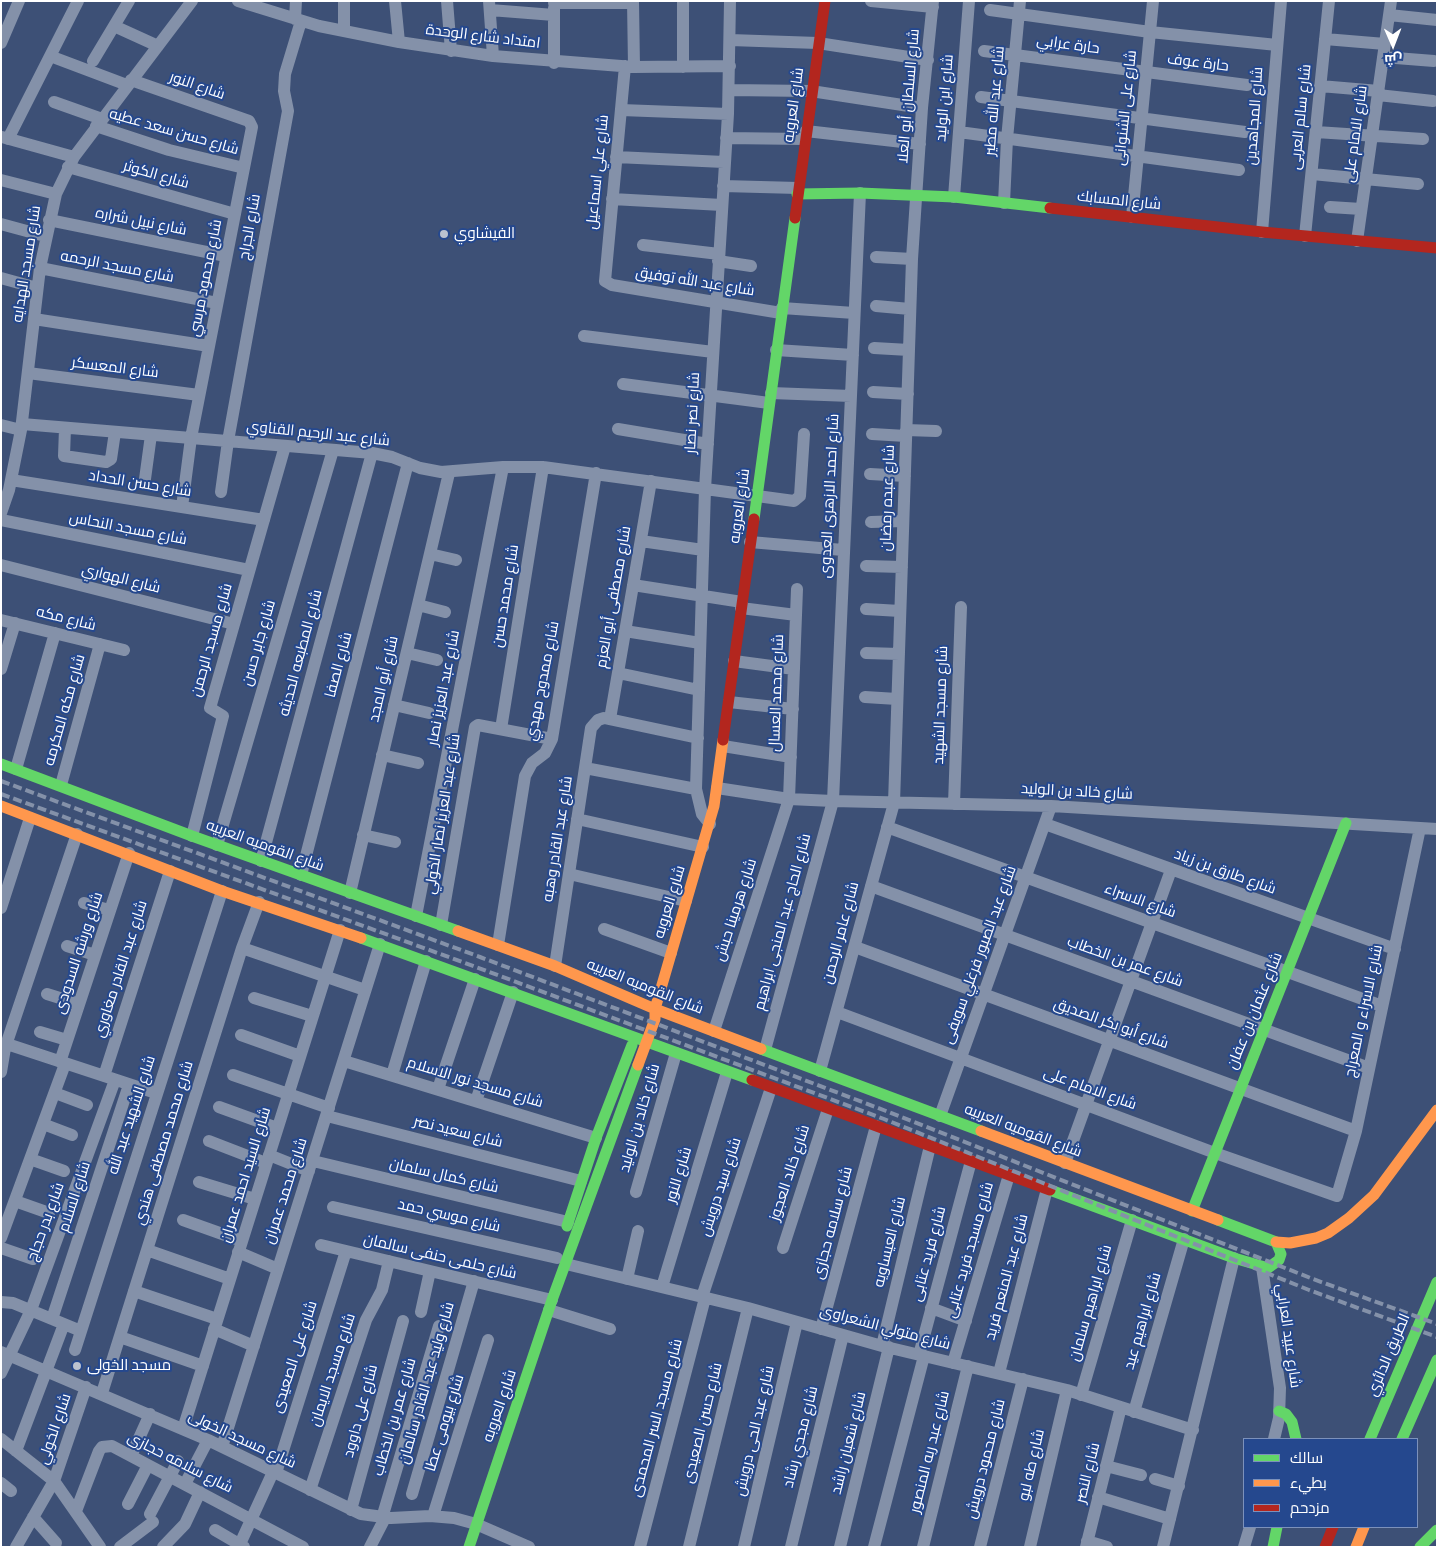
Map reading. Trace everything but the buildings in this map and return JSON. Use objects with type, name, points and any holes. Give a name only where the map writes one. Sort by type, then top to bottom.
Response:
[{"type":"main road","name":"شارع العروبه","points":[[561,1266],[656,1019],[656,1009],[670,953],[710,824],[723,746],[811,91],[825,1]]},
{"type":"main road","name":"شارع المسابك","points":[[798,191],[918,194],[954,197],[1262,232],[1437,248]]},
{"type":"main road","name":"شارع القوميه العربيه","points":[[1,764],[192,836],[555,966],[656,1009],[1276,1242]]},
{"type":"main road","points":[[1,806],[129,853],[222,891],[340,930],[513,992],[1184,1240],[1262,1267],[1274,1265],[1279,1260],[1281,1254],[1276,1242],[1290,1243],[1316,1238],[1344,1222],[1374,1195],[1437,1110]]},
{"type":"main road","name":"شارع عثمان بن عفان","points":[[1192,1211],[1346,823]]},
{"type":"main road","name":"شارع العروبه","points":[[469,1547],[551,1305],[561,1266],[568,1222],[581,1180],[641,1020],[648,1011],[656,1009]]},
{"type":"main road","name":"الطريق الدائري","points":[[1370,1438],[1437,1282]]},
{"type":"main road","points":[[1402,1438],[1436,1361]]},
{"type":"main road","points":[[1279,1411],[1286,1414],[1292,1422],[1296,1438]]},
{"type":"main road","points":[[1273,1547],[1278,1528]]},
{"type":"main road","points":[[1325,1547],[1333,1528]]},
{"type":"main road","points":[[1356,1547],[1364,1528]]},
{"type":"main road","points":[[1420,1547],[1437,1530]]},
{"type":"street","points":[[1,42],[19,1]]},
{"type":"street","points":[[5,138],[78,1]]},
{"type":"street","points":[[93,61],[129,1]]},
{"type":"street","name":"شارع مسجد الهدايه","points":[[1,513],[21,427],[40,268],[45,236],[56,194],[71,162],[99,122],[192,1]]},
{"type":"street","name":"شارع الجراج","points":[[221,492],[228,441],[288,111],[284,91],[285,74],[298,20],[296,1]]},
{"type":"street","points":[[344,1],[344,31]]},
{"type":"street","points":[[395,1],[399,42]]},
{"type":"street","points":[[447,1],[451,51]]},
{"type":"street","points":[[683,1],[683,67]]},
{"type":"street","name":"شارع نصر نصار","points":[[710,824],[702,814],[696,789],[705,489],[728,114],[730,1]]},
{"type":"street","points":[[871,1],[933,4]]},
{"type":"street","name":"شارع ابن الوليد","points":[[954,197],[969,1]]},
{"type":"street","name":"شارع على الشنوانى","points":[[1132,217],[1153,1]]},
{"type":"street","name":"شارع المجاهدين","points":[[1262,232],[1281,1]]},
{"type":"street","name":"شارع سالم العربى","points":[[1306,236],[1329,1]]},
{"type":"street","name":"شارع الامام على","points":[[1357,241],[1391,1]]},
{"type":"street","name":"امتداد شارع الوحدة","points":[[244,2],[298,20],[344,31],[451,51],[554,62],[630,67],[730,66]]},
{"type":"street","points":[[492,56],[489,6],[554,6],[633,2]]},
{"type":"street","name":"شارع علي اسماعيل","points":[[605,280],[621,110],[630,67],[633,2]]},
{"type":"street","name":"شارع السلطان أبو العلا","points":[[918,194],[922,108],[933,4]]},
{"type":"street","points":[[554,6],[554,62]]},
{"type":"street","points":[[990,10],[1020,7],[1150,32],[1277,45]]},
{"type":"street","name":"شارع عبد الله مطير","points":[[1004,203],[1007,139],[1020,7]]},
{"type":"street","points":[[1390,15],[1437,20]]},
{"type":"street","points":[[114,26],[158,46]]},
{"type":"street","points":[[1325,39],[1385,44]]},
{"type":"street","points":[[730,40],[818,43],[928,60]]},
{"type":"street","points":[[984,51],[1015,54]]},
{"type":"street","name":"حارة عرابي","points":[[1015,54],[1146,73]]},
{"type":"street","name":"شارع النور","points":[[50,56],[251,123]]},
{"type":"street","points":[[1383,57],[1434,62]]},
{"type":"street","name":"حارة عوف","points":[[1146,73],[1247,85]]},
{"type":"street","points":[[1320,86],[1433,101]]},
{"type":"street","points":[[729,90],[811,91],[922,108]]},
{"type":"street","points":[[981,97],[1245,132]]},
{"type":"street","name":"شارع حسن سعد عطيه","points":[[54,102],[169,150],[244,168]]},
{"type":"street","points":[[621,110],[728,114]]},
{"type":"street","name":"شارع محمود مرسي","points":[[182,507],[191,438],[244,168],[251,123]]},
{"type":"street","points":[[958,132],[1239,170]]},
{"type":"street","points":[[1316,132],[1423,139]]},
{"type":"street","points":[[726,138],[805,135],[920,144]]},
{"type":"street","name":"شارع الكوثر","points":[[5,138],[71,162],[234,214]]},
{"type":"street","points":[[616,157],[724,162]]},
{"type":"street","points":[[1312,174],[1418,184]]},
{"type":"street","points":[[1,180],[56,194]]},
{"type":"street","points":[[723,186],[798,191]]},
{"type":"street","name":"شارع احمد الازهرى العدوى","points":[[833,802],[860,193]]},
{"type":"street","name":"شارع عبده رمضان","points":[[894,803],[910,309],[918,194]]},
{"type":"street","points":[[612,199],[722,205]]},
{"type":"street","points":[[1330,207],[1361,209]]},
{"type":"street","name":"شارع نبيل شراره","points":[[49,220],[226,256]]},
{"type":"street","points":[[1,224],[45,236]]},
{"type":"street","points":[[643,245],[719,258],[751,266]]},
{"type":"street","points":[[876,257],[912,259]]},
{"type":"street","name":"شارع مسجد الرحمه","points":[[40,268],[217,303]]},
{"type":"street","points":[[1,278],[37,288]]},
{"type":"street","name":"شارع عبد الله توفيق","points":[[605,280],[612,285],[716,302],[782,310],[854,313]]},
{"type":"street","points":[[876,306],[910,309]]},
{"type":"street","points":[[34,319],[209,346]]},
{"type":"street","points":[[584,336],[713,352]]},
{"type":"street","points":[[874,348],[909,350]]},
{"type":"street","points":[[776,350],[852,355]]},
{"type":"street","name":"شارع المعسكر","points":[[28,373],[199,395]]},
{"type":"street","points":[[623,384],[710,395],[770,398],[851,396]]},
{"type":"street","points":[[873,392],[908,394]]},
{"type":"street","name":"شارع عبد الرحيم القناوي","points":[[1,425],[65,428],[372,453],[392,457],[432,471],[449,473],[503,467],[543,467],[794,501],[799,499],[804,434]]},
{"type":"street","points":[[65,428],[64,456],[106,462],[111,459],[115,432]]},
{"type":"street","points":[[618,429],[708,444]]},
{"type":"street","points":[[872,434],[936,431]]},
{"type":"street","points":[[145,479],[151,435]]},
{"type":"street","name":"شارع مسجد الرحمن","points":[[192,836],[223,716],[210,708],[285,446]]},
{"type":"street","name":"شارع جابر حسن","points":[[217,845],[333,450]]},
{"type":"street","name":"شارع المطبعه الحديثه","points":[[261,861],[372,453]]},
{"type":"street","name":"شارع الصفا","points":[[301,875],[408,463]]},
{"type":"street","name":"شارع عبد العزيز نصار","points":[[416,916],[503,467]]},
{"type":"street","name":"شارع محمد حسن","points":[[501,729],[543,467]]},
{"type":"street","name":"شارع أبو المجد","points":[[350,893],[449,473]]},
{"type":"street","name":"شارع ممدوح مهدي","points":[[498,945],[525,776],[532,763],[545,753],[552,738],[596,473]]},
{"type":"street","points":[[870,474],[905,476]]},
{"type":"street","name":"شارع مصطفى أبو العزم","points":[[604,719],[618,673],[651,481]]},
{"type":"street","name":"شارع حسن الحداد","points":[[7,486],[182,507],[264,520]]},
{"type":"street","name":"شارع مسجد النحاس","points":[[1,520],[249,570]]},
{"type":"street","points":[[871,522],[903,521]]},
{"type":"street","points":[[641,541],[703,550]]},
{"type":"street","points":[[750,542],[844,550]]},
{"type":"street","points":[[430,554],[456,560]]},
{"type":"street","name":"شارع الهواري","points":[[1,565],[234,624]]},
{"type":"street","points":[[866,566],[902,568]]},
{"type":"street","points":[[633,585],[702,596],[796,615]]},
{"type":"street","name":"شارع محمد العسال","points":[[789,799],[797,589]]},
{"type":"street","points":[[418,605],[445,612]]},
{"type":"street","name":"شارع مسجد الشهيد","points":[[954,804],[961,607]]},
{"type":"street","points":[[866,609],[900,611]]},
{"type":"street","name":"شارع مكه","points":[[1,620],[124,650]]},
{"type":"street","points":[[1,669],[15,623]]},
{"type":"street","points":[[625,631],[700,643]]},
{"type":"street","points":[[16,770],[56,633]]},
{"type":"street","name":"شارع مكه المكرمه","points":[[60,785],[100,644]]},
{"type":"street","points":[[407,653],[437,660]]},
{"type":"street","points":[[866,653],[899,654]]},
{"type":"street","points":[[734,661],[794,669]]},
{"type":"street","points":[[618,673],[699,690]]},
{"type":"street","points":[[864,697],[897,699]]},
{"type":"street","points":[[729,702],[793,709]]},
{"type":"street","points":[[394,705],[429,713]]},
{"type":"street","points":[[604,719],[698,738]]},
{"type":"street","name":"شارع عبد القادر وهبه","points":[[555,966],[591,728],[604,719]]},
{"type":"street","name":"شارع عبد العزيز نصار الخولي","points":[[441,925],[474,730],[478,726],[552,738]]},
{"type":"street","points":[[723,746],[791,757]]},
{"type":"street","points":[[382,755],[418,764]]},
{"type":"street","points":[[585,768],[696,789]]},
{"type":"street","name":"شارع خالد بن الوليد","points":[[717,788],[789,799],[833,802],[1051,806],[1437,829]]},
{"type":"street","name":"شارع هرمينا حبش","points":[[714,1031],[789,799]]},
{"type":"street","name":"شارع الحاج عبد المنجى ابراهيم","points":[[765,1050],[833,802]]},
{"type":"street","name":"شارع عامر الرحمن","points":[[820,1071],[894,803]]},
{"type":"street","name":"شارع عبد الصبور فرغلي سويفى","points":[[940,1116],[1051,806]]},
{"type":"street","points":[[1,908],[7,872],[30,818]]},
{"type":"street","points":[[577,819],[703,847]]},
{"type":"street","name":"شارع طارق بن زياد","points":[[1045,824],[1394,949]]},
{"type":"street","name":"شارع الاسراء","points":[[887,827],[1382,1006]]},
{"type":"street","name":"شارع الاسراء و المعراج","points":[[1333,1196],[1340,1193],[1356,1131],[1420,828]]},
{"type":"street","points":[[1,1072],[7,1044],[77,834]]},
{"type":"street","points":[[363,835],[395,842]]},
{"type":"street","name":"شارع ورشه السدودى","points":[[1,1238],[54,1093],[78,1004],[129,853]]},
{"type":"street","points":[[1065,1163],[1170,870]]},
{"type":"street","name":"شارع عبد القادر مغاوري","points":[[109,1078],[170,871]]},
{"type":"street","points":[[569,874],[686,901]]},
{"type":"street","name":"شارع عمر بن الخطاب","points":[[871,886],[1369,1068]]},
{"type":"street","name":"شارع الشهيد عبد الله","points":[[75,1350],[222,891]]},
{"type":"street","name":"شارع محمد مصطفى هندي","points":[[102,1393],[242,948],[259,902]]},
{"type":"street","points":[[84,903],[110,910]]},
{"type":"street","points":[[604,929],[670,953]]},
{"type":"street","name":"شارع السيد احمد عمران","points":[[183,1429],[340,930]]},
{"type":"street","name":"شارع محمد عمران","points":[[222,1447],[380,944]]},
{"type":"street","points":[[67,946],[95,955]]},
{"type":"street","name":"شارع أبو بكر الصديق","points":[[854,946],[1356,1131]]},
{"type":"street","points":[[242,948],[365,990]]},
{"type":"street","points":[[392,1075],[426,961]]},
{"type":"street","points":[[438,1089],[475,979]]},
{"type":"street","points":[[476,1101],[513,992]]},
{"type":"street","points":[[47,994],[78,1004]]},
{"type":"street","points":[[254,998],[312,1016]]},
{"type":"street","name":"شارع الامام على","points":[[837,1012],[1333,1196]]},
{"type":"street","points":[[40,1032],[67,1040]]},
{"type":"street","points":[[241,1036],[300,1056]]},
{"type":"street","points":[[7,1044],[156,1093]]},
{"type":"street","name":"شارع خالد بن الوليد","points":[[636,1192],[676,1053]]},
{"type":"street","name":"شارع مسجد نور الاسلام","points":[[344,1061],[596,1138]]},
{"type":"street","name":"شارع النور","points":[[662,1287],[728,1072]]},
{"type":"street","name":"شارع سعيد نصر","points":[[233,1075],[288,1094],[328,1112],[581,1180]]},
{"type":"street","name":"شارع بدر حجاج","points":[[1,1373],[6,1354],[31,1310],[109,1078]]},
{"type":"street","name":"شارع السلام","points":[[16,1451],[46,1370],[58,1321],[130,1085]]},
{"type":"street","name":"شارع سيد درويش","points":[[704,1297],[771,1088]]},
{"type":"street","points":[[54,1093],[87,1105]]},
{"type":"street","points":[[218,1108],[277,1128]]},
{"type":"street","name":"شارع خالد العجوز","points":[[783,1248],[828,1109]]},
{"type":"street","points":[[43,1124],[72,1135]]},
{"type":"street","name":"شارع سلامه حجازى","points":[[821,1329],[876,1126]]},
{"type":"street","name":"شارع كمال سلمان","points":[[209,1141],[267,1159],[311,1166],[568,1222]]},
{"type":"street","name":"شارع العيساويه","points":[[885,1346],[930,1146]]},
{"type":"street","points":[[30,1159],[64,1171]]},
{"type":"street","name":"شارع فريد عتابى","points":[[874,1547],[931,1308],[971,1161]]},
{"type":"street","name":"شارع مسجد فريد عتابى","points":[[953,1363],[1009,1175]]},
{"type":"street","points":[[199,1182],[255,1199]]},
{"type":"street","name":"شارع عبد المنعم فريد","points":[[999,1373],[1047,1189]]},
{"type":"street","points":[[15,1201],[49,1213]]},
{"type":"street","name":"شارع موسي حمد","points":[[334,1207],[561,1266]]},
{"type":"street","points":[[183,1220],[240,1246],[278,1269]]},
{"type":"street","name":"شارع ابراهيم سلمان","points":[[1081,1395],[1132,1220]]},
{"type":"street","points":[[627,1279],[638,1231]]},
{"type":"street","name":"شارع ابراهيم عيد","points":[[1134,1412],[1184,1240]]},
{"type":"street","name":"شارع حلمى حنفى سالمان","points":[[321,1245],[474,1281],[551,1305],[610,1329]]},
{"type":"street","points":[[1,1248],[33,1259]]},
{"type":"street","points":[[147,1250],[230,1279]]},
{"type":"street","name":"شارع على الصعيدى","points":[[242,1546],[251,1519],[274,1472],[346,1251]]},
{"type":"street","points":[[1163,1547],[1194,1430],[1234,1258]]},
{"type":"street","name":"شارع مسجد الايمان","points":[[310,1490],[366,1320],[382,1290],[389,1262]]},
{"type":"street","name":"شارع متولي الشعراوى","points":[[561,1266],[704,1297],[885,1346],[1067,1390],[1194,1430]]},
{"type":"street","name":"شارع عبيد العرابي","points":[[1262,1267],[1279,1374],[1279,1411],[1274,1438]]},
{"type":"street","points":[[421,1312],[430,1271]]},
{"type":"street","name":"شارع وليد عبد القادر سالمان","points":[[412,1494],[474,1281]]},
{"type":"street","points":[[134,1290],[216,1324],[254,1346]]},
{"type":"street","name":"شارع مسجد السر المحمدى","points":[[640,1547],[704,1297]]},
{"type":"street","points":[[1,1302],[13,1303],[81,1331]]},
{"type":"street","name":"شارع حسن الصعيدى","points":[[689,1547],[748,1308]]},
{"type":"street","points":[[931,1308],[966,1321]]},
{"type":"street","name":"شارع على داوود","points":[[351,1510],[403,1321]]},
{"type":"street","name":"شارع عبد الحى درويش","points":[[744,1547],[797,1322]]},
{"type":"street","name":"شارع عمر بن الخطاب","points":[[370,1547],[384,1518],[439,1326]]},
{"type":"street","name":"شارع مجدي رشاد","points":[[791,1547],[843,1335]]},
{"type":"street","points":[[120,1337],[202,1366]]},
{"type":"street","name":"شارع بيومى عطا","points":[[433,1516],[488,1340]]},
{"type":"street","name":"شارع شعبان راشد","points":[[840,1547],[885,1346]]},
{"type":"street","name":"شارع مسجد الخولى","points":[[6,1354],[102,1393],[208,1440],[351,1510],[384,1518],[433,1516],[476,1524],[529,1547]]},
{"type":"street","name":"شارع عبد ربه المنصور","points":[[923,1547],[968,1366]]},
{"type":"street","name":"شارع محمود درويش","points":[[980,1547],[1023,1379]]},
{"type":"street","name":"شارع الخولي","points":[[16,1547],[54,1482],[86,1387]]},
{"type":"street","name":"شارع طه لبو","points":[[1030,1547],[1067,1390]]},
{"type":"street","name":"شارع النصر","points":[[1086,1544],[1122,1407]]},
{"type":"street","points":[[131,1456],[150,1414]]},
{"type":"street","points":[[1,1439],[54,1482],[100,1547]]},
{"type":"street","points":[[185,1484],[208,1440]]},
{"type":"street","name":"شارع سلامه حجازى","points":[[76,1511],[102,1447],[112,1446],[303,1547]]},
{"type":"street","points":[[120,1547],[152,1518],[178,1461]]},
{"type":"street","points":[[128,1504],[148,1464]]},
{"type":"street","points":[[1106,1466],[1141,1475]]},
{"type":"street","points":[[1156,1479],[1179,1486]]},
{"type":"street","points":[[163,1547],[185,1524],[200,1492]]},
{"type":"street","points":[[1098,1497],[1170,1519]]},
{"type":"street","points":[[33,1517],[56,1543]]},
{"type":"street","points":[[1244,1547],[1250,1528]]},
{"type":"street","points":[[215,1530],[242,1546]]},
{"type":"street","points":[[1086,1544],[1107,1547]]},
{"type":"railway","points":[[1,781],[480,957],[886,1111],[1313,1279],[1437,1324]]},
{"type":"railway","points":[[1,794],[476,967],[884,1119],[1309,1290],[1437,1337]]},
{"type":"traffic: fast","points":[[797,194],[860,193],[954,197],[1050,208]]},
{"type":"traffic: fast","points":[[754,519],[795,218]]},
{"type":"traffic: fast","points":[[1,764],[192,836],[458,931]]},
{"type":"traffic: fast","points":[[1192,1211],[1346,823]]},
{"type":"traffic: fast","points":[[361,938],[752,1080]]},
{"type":"traffic: fast","points":[[567,1226],[596,1138],[632,1045]]},
{"type":"traffic: fast","points":[[761,1049],[981,1131]]},
{"type":"traffic: fast","points":[[469,1547],[552,1300],[638,1065]]},
{"type":"traffic: fast","points":[[1050,1190],[1234,1258],[1268,1268],[1279,1260],[1281,1254],[1276,1242],[1218,1220]]},
{"type":"traffic: fast","points":[[1370,1438],[1437,1282]]},
{"type":"traffic: fast","points":[[1402,1438],[1437,1360]]},
{"type":"traffic: fast","points":[[1279,1411],[1286,1414],[1292,1422],[1296,1438]]},
{"type":"traffic: fast","points":[[1273,1547],[1277,1528]]},
{"type":"traffic: fast","points":[[1420,1547],[1437,1530]]},
{"type":"traffic: slow","points":[[638,1065],[655,1019],[655,1009],[714,806],[723,740]]},
{"type":"traffic: slow","points":[[1,806],[222,891],[361,938]]},
{"type":"traffic: slow","points":[[458,931],[555,966],[655,1009],[761,1049]]},
{"type":"traffic: slow","points":[[1276,1242],[1290,1243],[1316,1238],[1328,1233],[1349,1218],[1374,1195],[1437,1110]]},
{"type":"traffic: slow","points":[[981,1131],[1218,1220]]},
{"type":"traffic: slow","points":[[1356,1547],[1364,1528]]},
{"type":"traffic: jam","points":[[795,218],[825,1]]},
{"type":"traffic: jam","points":[[1050,208],[1262,232],[1437,248]]},
{"type":"traffic: jam","points":[[723,740],[754,519]]},
{"type":"traffic: jam","points":[[752,1080],[1050,1190]]},
{"type":"traffic: jam","points":[[1325,1547],[1333,1528]]},
{"type":"place","name":"الفيشاوي","points":[[444,234]]},
{"type":"place","name":"مسجد الخولى","points":[[77,1366]]}]
